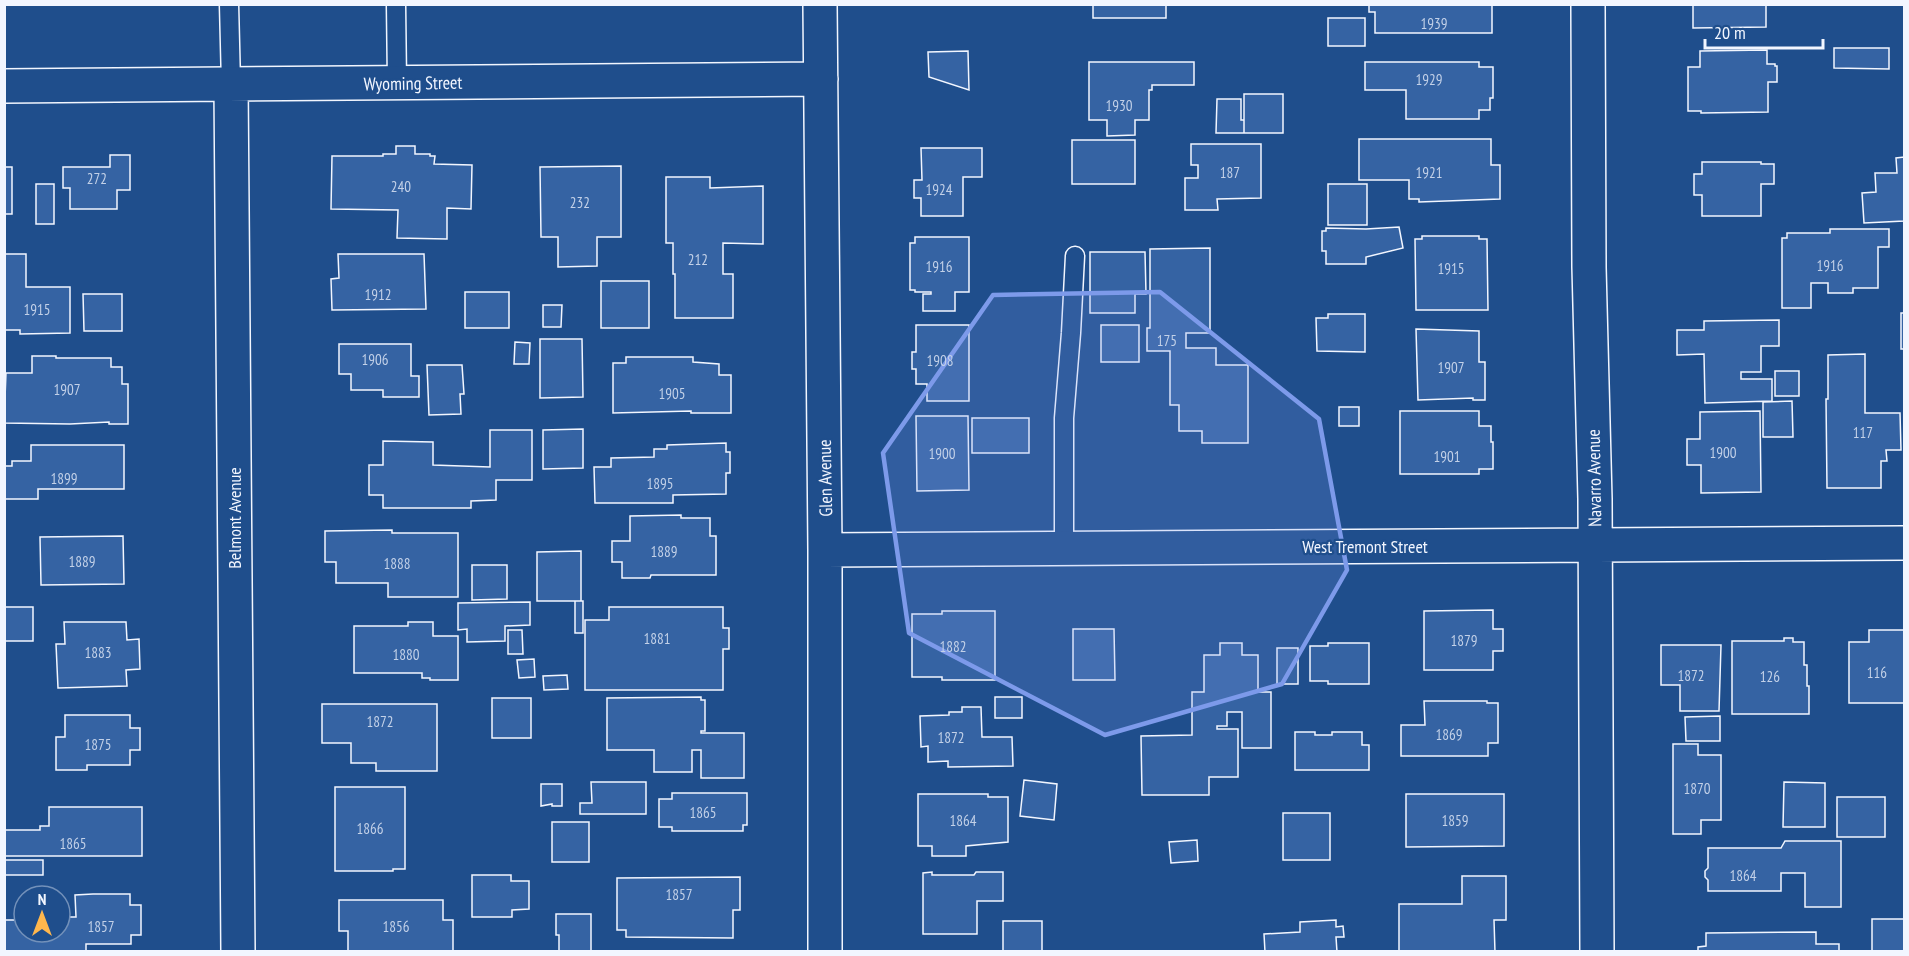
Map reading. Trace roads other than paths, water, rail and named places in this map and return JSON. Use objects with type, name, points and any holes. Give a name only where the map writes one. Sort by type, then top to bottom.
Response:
[{"type":"street","name":"Glen Avenue","points":[[820,4],[825,550],[825,951]]},
{"type":"street","name":"Navarro Avenue","points":[[1588,4],[1589,267],[1595,545],[1597,951]]},
{"type":"street","name":"Wyoming Street","points":[[4,86],[821,79]]},
{"type":"street","name":"Belmont Avenue","points":[[231,84],[238,951]]},
{"type":"street","name":"West Tremont Street","points":[[825,550],[1905,543]]},
{"type":"lane","points":[[229,4],[231,84]]},
{"type":"lane","points":[[396,4],[397,83]]},
{"type":"lane","points":[[1064,548],[1064,418],[1075,256]]}]
